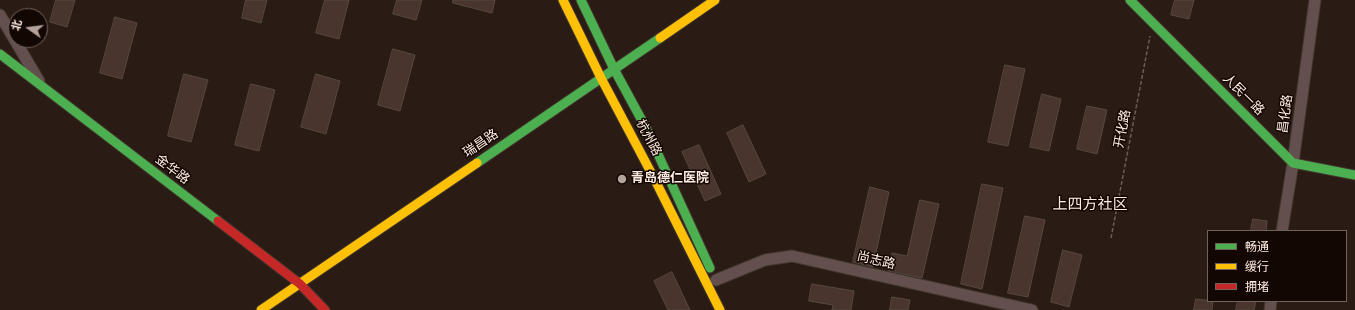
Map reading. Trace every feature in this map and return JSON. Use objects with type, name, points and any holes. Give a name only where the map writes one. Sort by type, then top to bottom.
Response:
[{"type":"main road","name":"杭州路","points":[[563,0],[601,78],[655,180],[720,310]]},
{"type":"main road","name":"杭州路","points":[[581,0],[614,69],[646,128],[717,283]]},
{"type":"main road","name":"瑞昌路","points":[[260,310],[715,0]]},
{"type":"main road","name":"人民一路","points":[[1130,0],[1293,163]]},
{"type":"main road","name":"金华路","points":[[0,54],[300,284],[325,310]]},
{"type":"main road","points":[[1293,163],[1355,175]]},
{"type":"street","name":"昌化路","points":[[1282,230],[1293,163],[1315,0]]},
{"type":"street","points":[[0,15],[42,86]]},
{"type":"street","name":"尚志路","points":[[717,283],[765,260],[792,256],[1032,310]]},
{"type":"path","name":"开化路","points":[[1111,238],[1152,22]]},
{"type":"building","points":[[56,0],[75,0],[67,27],[50,22]]},
{"type":"building","points":[[246,0],[267,0],[261,23],[242,18]]},
{"type":"building","points":[[325,0],[349,0],[339,39],[316,33]]},
{"type":"building","points":[[397,0],[422,0],[416,20],[393,14]]},
{"type":"building","points":[[453,0],[495,0],[492,13],[453,3]]},
{"type":"building","points":[[1175,0],[1194,0],[1189,19],[1171,15]]},
{"type":"building","points":[[115,17],[137,23],[122,79],[100,73]]},
{"type":"building","points":[[393,49],[415,55],[400,111],[378,105]]},
{"type":"building","points":[[1005,65],[1025,69],[1008,146],[988,142]]},
{"type":"building","points":[[184,74],[208,80],[191,142],[168,136]]},
{"type":"building","points":[[316,74],[340,81],[326,134],[301,127]]},
{"type":"building","points":[[251,84],[275,90],[259,151],[235,145]]},
{"type":"building","points":[[1042,94],[1061,99],[1049,151],[1030,147]]},
{"type":"building","points":[[1087,106],[1107,110],[1097,154],[1077,149]]},
{"type":"building","points":[[743,125],[766,174],[749,182],[727,133]]},
{"type":"building","points":[[699,145],[721,194],[705,201],[682,152]]},
{"type":"building","points":[[982,184],[1003,188],[982,289],[961,284]]},
{"type":"building","points":[[870,187],[889,192],[873,267],[853,262]]},
{"type":"building","points":[[920,200],[939,204],[922,278],[888,271],[892,253],[907,256]]},
{"type":"building","points":[[1025,216],[1045,220],[1028,297],[1008,293]]},
{"type":"building","points":[[1253,219],[1267,221],[1266,230],[1251,230]]},
{"type":"building","points":[[1063,250],[1082,255],[1069,307],[1051,302]]},
{"type":"building","points":[[672,272],[690,310],[668,310],[654,281]]},
{"type":"building","points":[[812,284],[854,291],[851,310],[832,310],[833,305],[809,301]]},
{"type":"building","points":[[892,297],[910,300],[908,310],[890,310]]},
{"type":"building","points":[[1196,299],[1213,302],[1212,310],[1194,310]]},
{"type":"building","points":[[1238,302],[1256,302],[1254,310],[1236,310]]},
{"type":"traffic: fast","points":[[581,0],[614,69],[646,128],[710,268]]},
{"type":"traffic: fast","points":[[1130,0],[1293,163],[1355,175]]},
{"type":"traffic: fast","points":[[477,163],[660,38]]},
{"type":"traffic: fast","points":[[0,54],[218,221]]},
{"type":"traffic: slow","points":[[563,0],[601,78],[655,180],[720,310]]},
{"type":"traffic: slow","points":[[660,38],[715,0]]},
{"type":"traffic: slow","points":[[261,310],[477,163]]},
{"type":"traffic: jam","points":[[218,221],[300,284],[325,310]]},
{"type":"place","name":"青岛德仁医院","points":[[622,179]]},
{"type":"district","name":"上四方社区","points":[[1090,205]]}]
